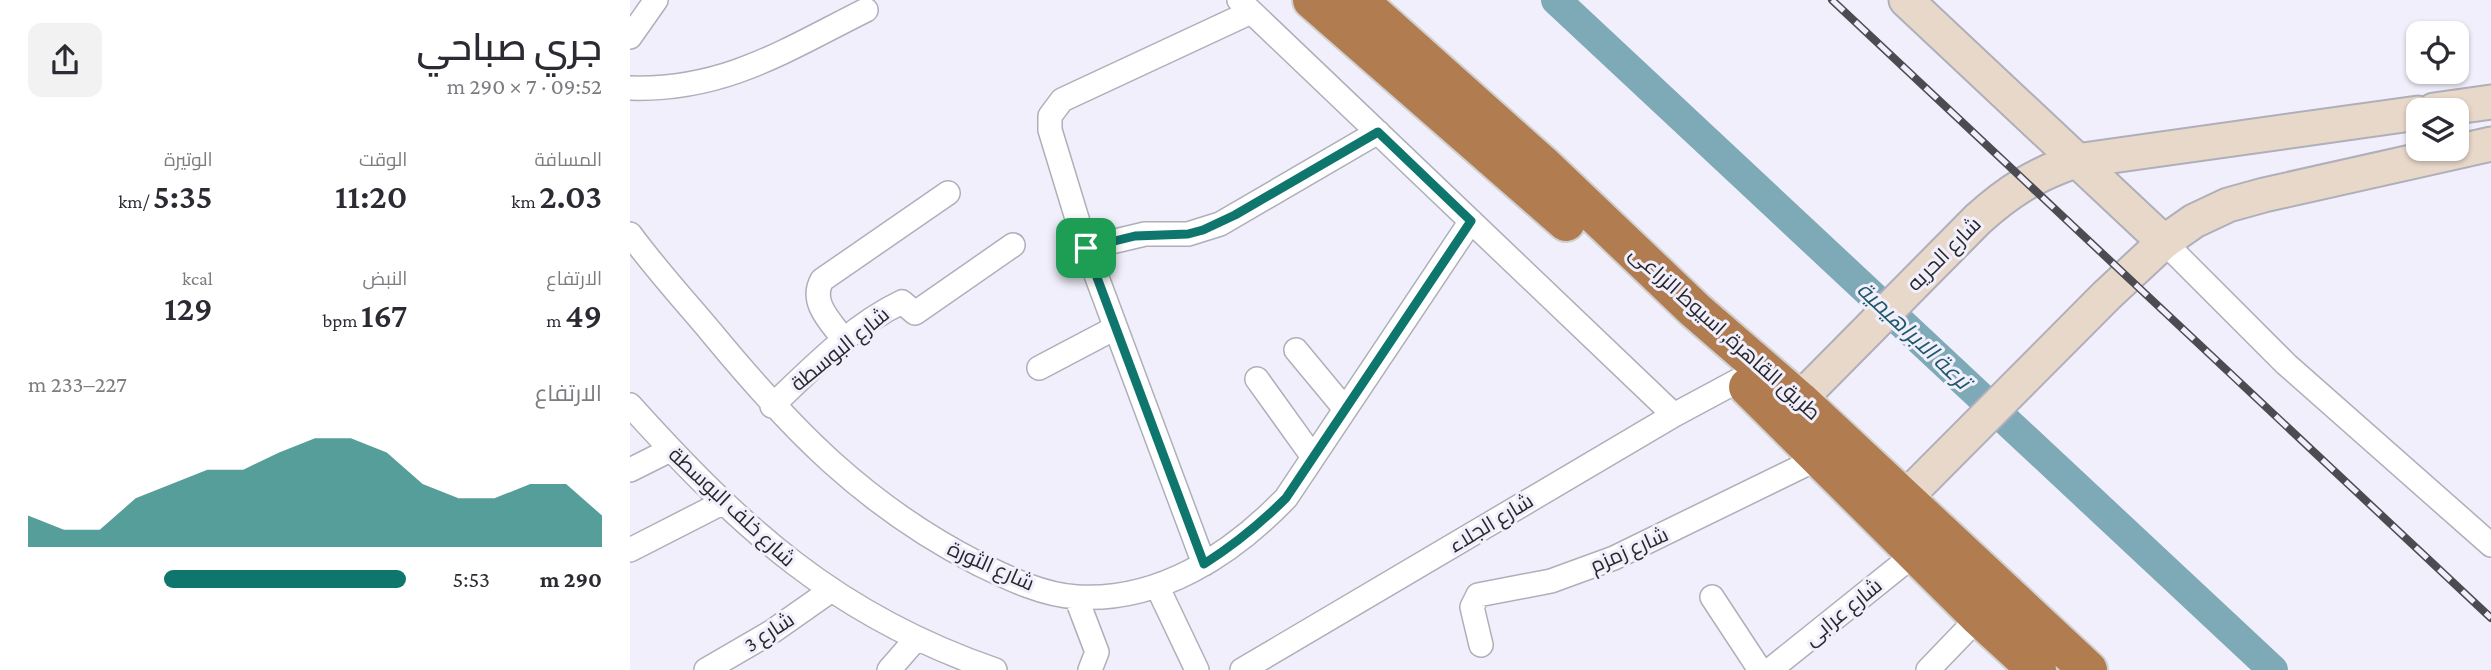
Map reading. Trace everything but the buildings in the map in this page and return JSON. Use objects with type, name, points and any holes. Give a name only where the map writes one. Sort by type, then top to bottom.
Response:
[{"type":"highway","name":"طريق القاهرة, اسيوط الزراعى","points":[[1312,0],[1535,194],[1741,379],[1979,617],[2037,670]]},
{"type":"highway","name":"طريق القاهرة, اسيوط الزراعى","points":[[1358,0],[1544,166],[1695,310],[1799,400],[2088,670]]},
{"type":"main road","points":[[1906,0],[2164,242]]},
{"type":"main road","points":[[2469,105],[2491,102]]},
{"type":"main road","name":"شارع الحريه","points":[[1799,400],[1978,219],[2026,181],[2076,161],[2406,115]]},
{"type":"main road","points":[[1905,499],[2089,314],[2164,242],[2194,221],[2228,205],[2491,144]]},
{"type":"street","points":[[630,37],[656,0]]},
{"type":"street","points":[[1204,564],[1086,248],[1050,130],[1052,109],[1062,100],[1245,6],[1674,415]]},
{"type":"street","points":[[630,88],[691,84],[746,70],[866,10]]},
{"type":"street","points":[[1086,248],[1135,236],[1188,234],[1203,230],[1235,215],[1378,132]]},
{"type":"street","points":[[845,341],[819,303],[817,291],[822,280],[948,193]]},
{"type":"street","name":"شارع الثورة","points":[[630,234],[772,406],[840,471],[918,531],[1009,579],[1076,597],[1121,594],[1157,586],[1204,564],[1263,522],[1286,498],[1471,221]]},
{"type":"street","points":[[2164,242],[2286,364],[2491,545]]},
{"type":"street","name":"شارع البوسطة","points":[[772,406],[845,341],[899,303],[904,303],[915,313],[1013,246]]},
{"type":"street","points":[[1039,368],[1115,328]]},
{"type":"street","points":[[1296,350],[1345,409]]},
{"type":"street","points":[[1257,379],[1313,457]]},
{"type":"street","name":"شارع الجلاء","points":[[1242,670],[1674,415],[1741,379]]},
{"type":"street","name":"شارع خلف البوسطة","points":[[630,405],[670,450],[756,535],[830,591],[916,639],[995,670]]},
{"type":"street","points":[[630,470],[670,450]]},
{"type":"street","name":"شارع زمزم","points":[[1481,645],[1472,607],[1478,596],[1551,581],[1604,562],[1819,458]]},
{"type":"street","points":[[630,550],[722,503]]},
{"type":"street","name":"شارع عرابى","points":[[1770,670],[1916,553]]},
{"type":"street","points":[[1157,586],[1197,670]]},
{"type":"street","name":"شارع 3","points":[[706,670],[773,631],[830,591]]},
{"type":"street","points":[[1076,597],[1097,652],[1090,670]]},
{"type":"street","points":[[1712,597],[1760,670]]},
{"type":"street","points":[[1928,670],[1979,617]]},
{"type":"street","points":[[889,670],[916,639]]},
{"type":"waterway","name":"ترعة الابراهيمية","points":[[1556,0],[2273,670]]},
{"type":"railway","points":[[1832,0],[2491,618]]},
{"type":"route","points":[[1378,132],[1471,221],[1286,498],[1263,522],[1204,564],[1086,248],[1145,234],[1188,234],[1220,224],[1378,132]]}]
